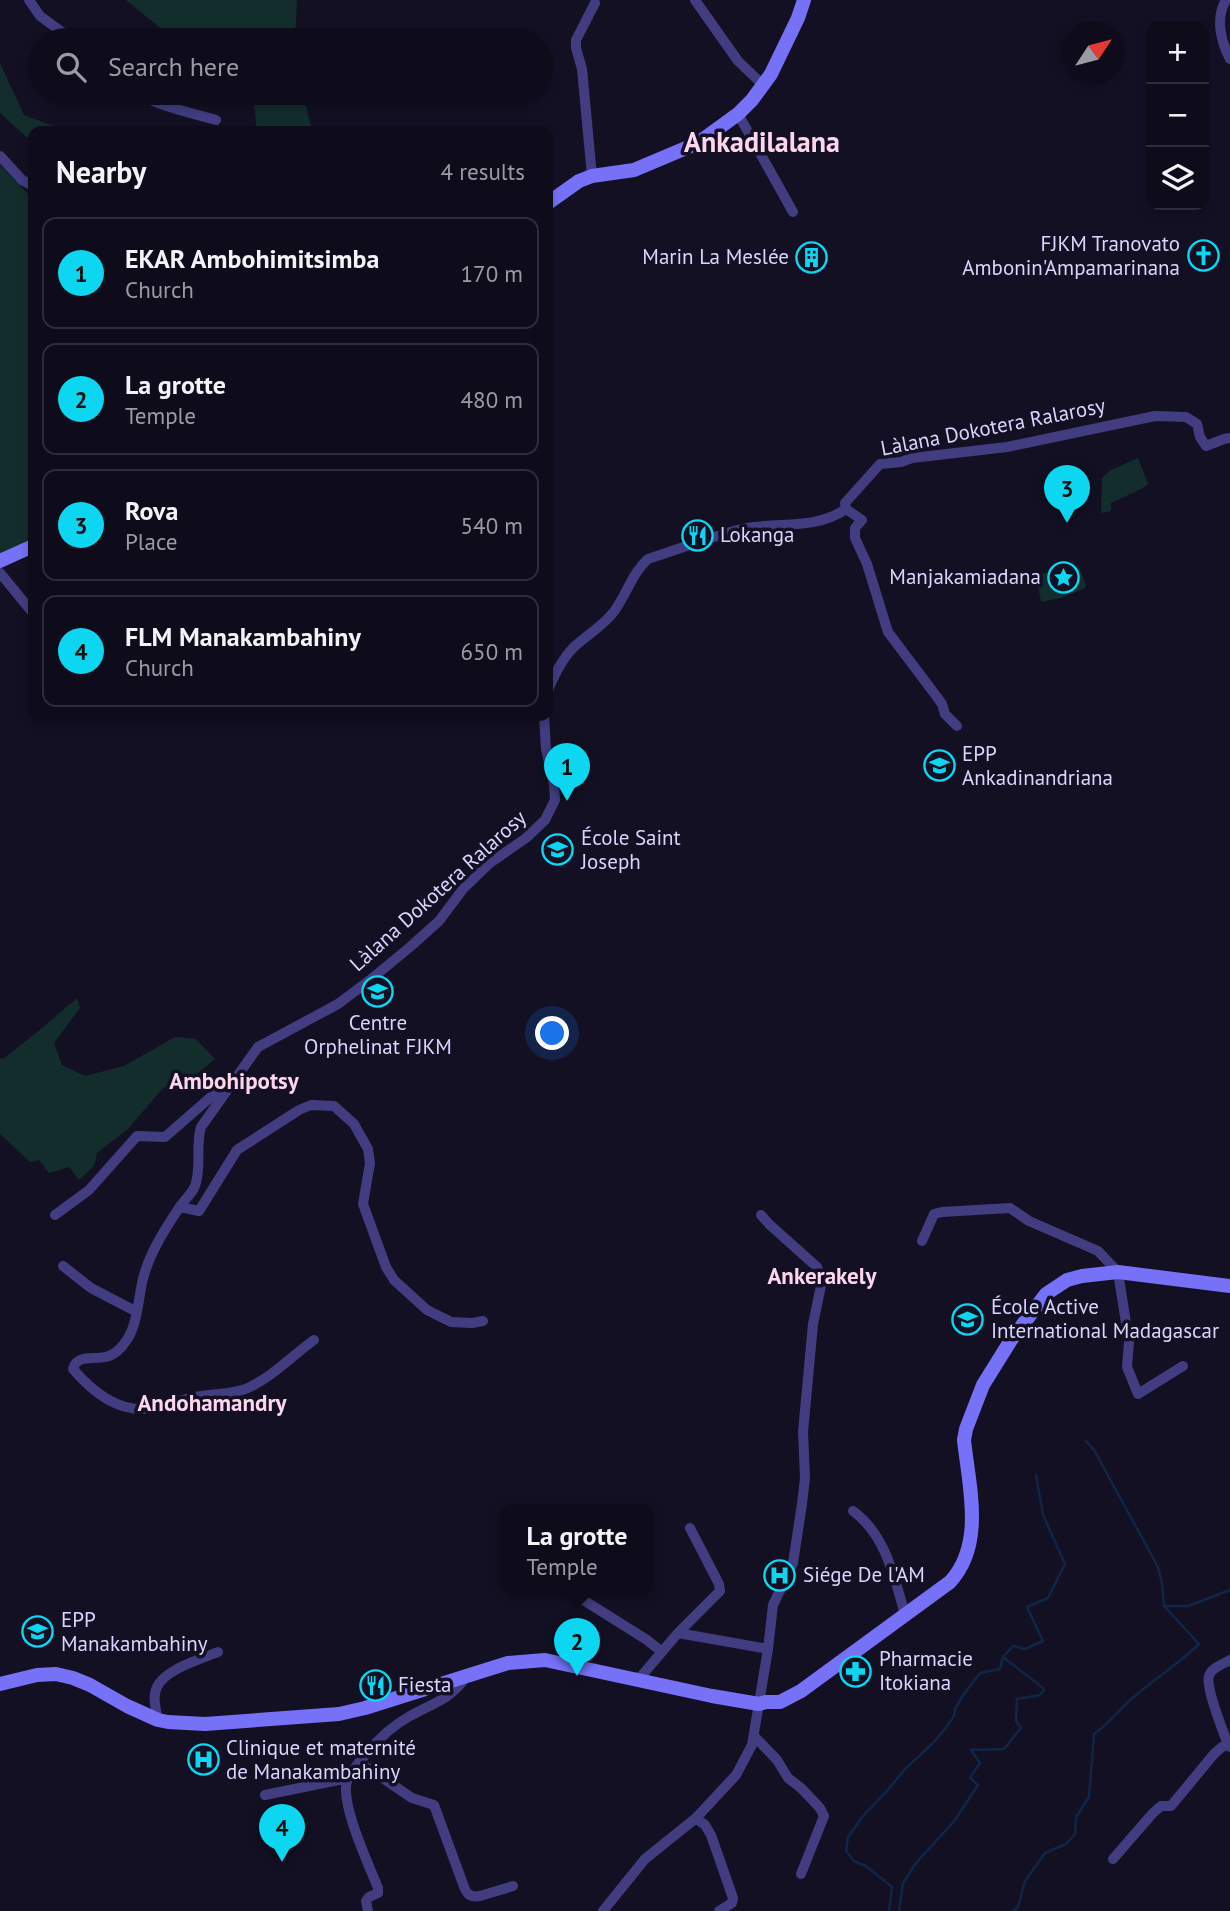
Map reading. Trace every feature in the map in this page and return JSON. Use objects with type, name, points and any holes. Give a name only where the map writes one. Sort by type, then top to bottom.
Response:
[{"type":"street","points":[[29,0],[40,16],[56,28]]},
{"type":"street","points":[[695,0],[738,61],[763,85]]},
{"type":"street","points":[[553,198],[568,187],[592,176],[635,170],[674,154],[698,143],[738,114],[771,74],[804,0]]},
{"type":"street","points":[[1226,0],[1221,8],[1222,44],[1230,59]]},
{"type":"street","points":[[592,176],[582,69],[576,40],[595,3]]},
{"type":"street","points":[[163,105],[216,120]]},
{"type":"street","points":[[738,114],[793,212]]},
{"type":"street","points":[[0,156],[28,183]]},
{"type":"street","name":"Làlana Dokotera Ralarosy","points":[[846,509],[845,503],[880,464],[912,458],[1007,447],[1155,416],[1186,417],[1197,425],[1206,446],[1230,438]]},
{"type":"street","points":[[553,678],[557,668],[573,649],[613,613],[638,568],[648,559],[743,529],[815,522],[830,519],[846,509],[862,520],[855,528],[855,538],[867,564],[888,632],[942,704],[945,714],[957,726]]},
{"type":"street","points":[[0,561],[28,548]]},
{"type":"street","points":[[0,573],[28,607]]},
{"type":"street","name":"Làlana Dokotera Ralarosy","points":[[237,1075],[258,1048],[338,1004],[410,947],[439,921],[463,889],[490,863],[526,838],[545,820],[555,800],[544,721]]},
{"type":"street","points":[[237,1075],[201,1127],[197,1140],[198,1171],[195,1187],[157,1244],[143,1277],[137,1312],[127,1340],[112,1355],[79,1360],[73,1369],[96,1392],[118,1404],[140,1409],[247,1388],[293,1358],[314,1340]]},
{"type":"street","points":[[55,1214],[89,1190],[137,1136],[165,1137],[237,1075]]},
{"type":"street","points":[[180,1207],[199,1211],[237,1150],[277,1123],[311,1105],[334,1106],[354,1124],[368,1149],[370,1163],[363,1204],[386,1267],[394,1280],[426,1310],[452,1322],[483,1321]]},
{"type":"street","points":[[922,1241],[934,1214],[1010,1208],[1029,1221],[1098,1251],[1118,1272],[1129,1342],[1128,1367],[1138,1395],[1183,1366]]},
{"type":"street","points":[[603,1911],[645,1859],[696,1818],[736,1775],[752,1745],[773,1605],[793,1563],[802,1504],[805,1478],[803,1432],[813,1324],[822,1281],[817,1266],[761,1215]]},
{"type":"street","points":[[63,1266],[91,1288],[137,1312]]},
{"type":"street","points":[[0,1684],[37,1675],[57,1674],[90,1685],[158,1720],[205,1724],[339,1714],[508,1663],[544,1660],[712,1696],[759,1704],[780,1702],[802,1691],[959,1573],[965,1561],[973,1522],[964,1440],[966,1429],[983,1385],[998,1359],[1045,1294],[1067,1280],[1118,1272],[1230,1286]]},
{"type":"street","points":[[853,1511],[862,1517],[884,1549],[905,1614]]},
{"type":"street","points":[[638,1680],[678,1633],[720,1591],[719,1584],[690,1528]]},
{"type":"street","points":[[577,1596],[662,1652]]},
{"type":"street","points":[[678,1633],[768,1649]]},
{"type":"street","points":[[158,1720],[155,1697],[157,1686],[164,1677],[187,1664],[218,1652]]},
{"type":"street","points":[[1113,1859],[1153,1812],[1161,1806],[1171,1806],[1214,1754],[1222,1747],[1229,1746],[1209,1690],[1208,1677],[1214,1669],[1230,1660]]},
{"type":"street","points":[[368,1911],[366,1900],[378,1893],[379,1888],[354,1826],[347,1797],[348,1778],[372,1747],[393,1727],[454,1693],[466,1677]]},
{"type":"street","points":[[754,1736],[777,1760],[788,1779],[801,1788],[824,1816],[801,1874]]},
{"type":"street","points":[[359,1762],[412,1798],[433,1805],[470,1896],[475,1898],[513,1886]]},
{"type":"street","points":[[265,1795],[348,1778]]},
{"type":"street","points":[[696,1818],[705,1825],[711,1835],[733,1898],[732,1903],[719,1911]]},
{"type":"green space","points":[[126,0],[297,0],[296,28],[160,28]]},
{"type":"green space","points":[[0,63],[24,115],[54,126],[28,126],[28,138],[0,113]]},
{"type":"green space","points":[[254,105],[306,105],[311,126],[256,126]]},
{"type":"green space","points":[[0,165],[28,194],[28,548],[0,560]]},
{"type":"green space","points":[[1138,458],[1148,484],[1111,503],[1111,511],[1101,513],[1102,478],[1111,470]]},
{"type":"green space","points":[[1078,566],[1085,588],[1061,598],[1041,602],[1036,575]]},
{"type":"green space","points":[[77,998],[80,1008],[54,1043],[62,1065],[85,1076],[124,1066],[175,1037],[196,1039],[215,1059],[176,1091],[164,1087],[128,1129],[97,1153],[94,1166],[79,1180],[69,1167],[49,1173],[39,1160],[30,1162],[0,1134],[0,1058],[3,1059]]},
{"type":"waterway","points":[[1086,1441],[1094,1450],[1158,1567],[1164,1606]]},
{"type":"waterway","points":[[889,1911],[892,1887],[866,1866],[854,1861],[846,1851],[848,1837],[905,1769],[945,1729],[964,1694],[980,1673],[1000,1669],[1003,1657],[1013,1646],[1025,1649],[1043,1641],[1027,1607],[1048,1598],[1065,1564],[1043,1515],[1036,1475]]},
{"type":"waterway","points":[[1014,1911],[1018,1907],[1025,1881],[1045,1853],[1066,1844],[1075,1834],[1076,1817],[1089,1797],[1094,1734],[1135,1696],[1199,1644],[1164,1606],[1188,1606],[1230,1590]]},
{"type":"waterway","points":[[899,1911],[903,1883],[916,1863],[955,1820],[978,1785],[970,1778],[980,1763],[971,1750],[1004,1749],[1021,1728],[1016,1721],[1017,1699],[1040,1695],[1044,1690],[1003,1657]]},
{"type":"place","name":"FJKM Tranovato Ambonin'Ampamarinana","points":[[1203,256]]},
{"type":"place","name":"Marin La Meslée","points":[[812,257]]},
{"type":"place","name":"Rova","points":[[1067,523]]},
{"type":"place","name":"Lokanga","points":[[697,535]]},
{"type":"place","name":"Manjakamiadana","points":[[1064,577]]},
{"type":"place","name":"EPP Ankadinandriana","points":[[939,766]]},
{"type":"place","name":"EKAR Ambohimitsimba","points":[[567,801]]},
{"type":"place","name":"École Saint Joseph","points":[[558,850]]},
{"type":"place","name":"Centre Orphelinat FJKM","points":[[378,991]]},
{"type":"place","name":"École Active International Madagascar","points":[[968,1319]]},
{"type":"place","name":"Siége De l'AM","points":[[780,1575]]},
{"type":"place","name":"EPP Manakambahiny","points":[[38,1632]]},
{"type":"place","name":"Pharmacie Itokiana","points":[[856,1671]]},
{"type":"place","name":"La grotte","points":[[577,1676]]},
{"type":"place","name":"Fiesta","points":[[375,1685]]},
{"type":"place","name":"Clinique et maternité de Manakambahiny","points":[[203,1760]]},
{"type":"place","name":"FLM Manakambahiny","points":[[282,1862]]},
{"type":"district","name":"Ankadilalana","points":[[762,142]]},
{"type":"district","name":"Ambohipotsy","points":[[234,1081]]},
{"type":"district","name":"Ankerakely","points":[[822,1276]]},
{"type":"district","name":"Andohamandry","points":[[212,1403]]}]
